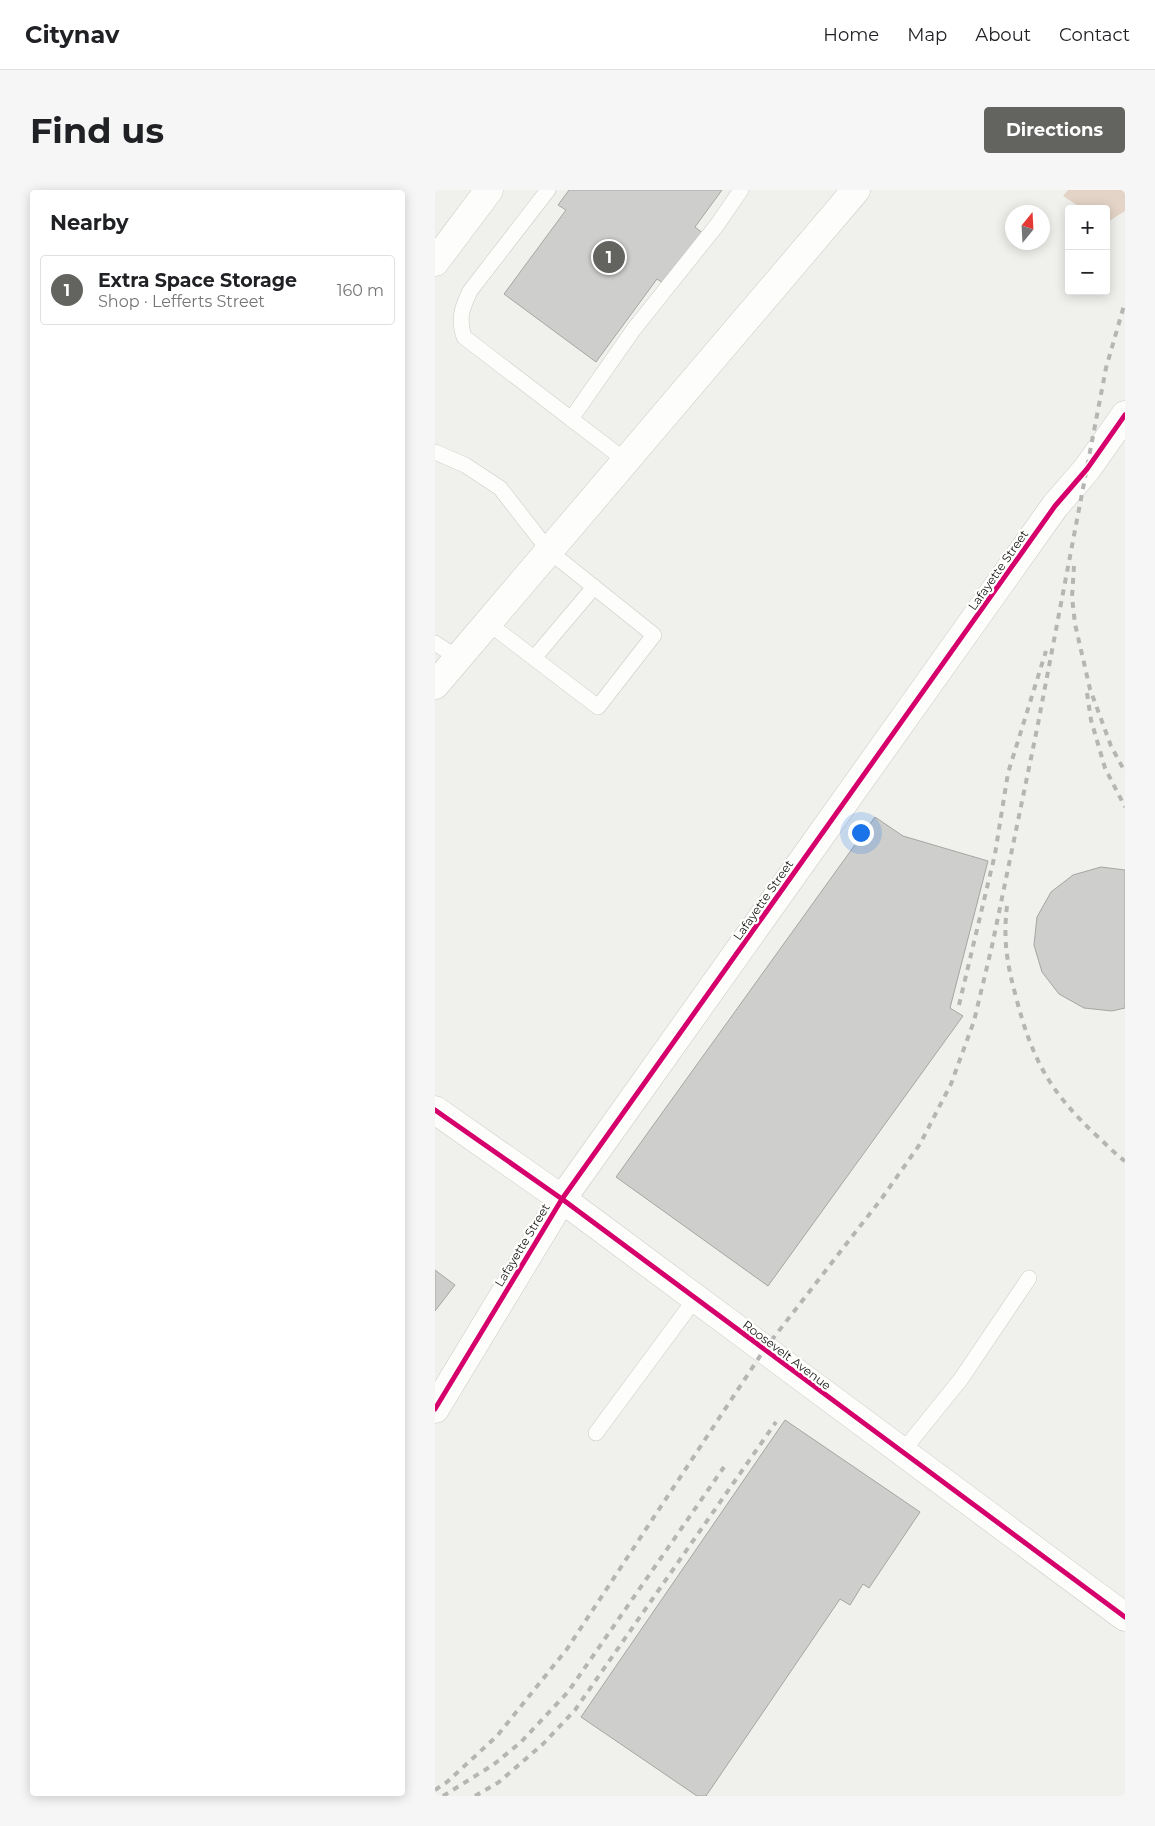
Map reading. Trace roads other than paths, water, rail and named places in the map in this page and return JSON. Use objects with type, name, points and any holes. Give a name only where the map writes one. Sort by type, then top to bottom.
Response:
[{"type":"street","points":[[435,262],[489,190]]},
{"type":"street","points":[[435,685],[856,190]]},
{"type":"street","name":"Lafayette Street","points":[[435,1409],[562,1199],[1043,522],[1087,469],[1125,415]]},
{"type":"street","name":"Roosevelt Avenue","points":[[435,1110],[562,1199],[1125,1618]]},
{"type":"lane","points":[[548,190],[470,291],[462,308],[460,325],[464,337],[626,461]]},
{"type":"lane","points":[[571,419],[634,329],[717,225],[741,190]]},
{"type":"lane","points":[[435,452],[465,465],[500,488],[549,551],[654,635],[598,707],[488,623]]},
{"type":"lane","points":[[535,658],[593,587]]},
{"type":"lane","points":[[435,643],[458,658]]},
{"type":"lane","points":[[901,1452],[961,1379],[1029,1278]]},
{"type":"lane","points":[[596,1432],[695,1299]]},
{"type":"railway","points":[[435,1790],[447,1782],[497,1736],[567,1649],[764,1350],[882,1198],[920,1144],[951,1084],[974,1021],[992,946],[1037,729],[1106,368],[1125,302]]},
{"type":"railway","points":[[1074,566],[1072,597],[1075,624],[1090,689],[1111,746],[1125,772]]},
{"type":"railway","points":[[959,1005],[995,854],[1008,773],[1046,651]]},
{"type":"railway","points":[[1087,693],[1091,720],[1105,768],[1125,807]]},
{"type":"railway","points":[[1007,906],[1006,941],[1010,974],[1022,1019],[1036,1056],[1054,1089],[1066,1104],[1080,1120],[1125,1161]]},
{"type":"railway","points":[[475,1796],[499,1782],[543,1744],[575,1710],[776,1422]]},
{"type":"railway","points":[[443,1796],[493,1765],[521,1742],[568,1692],[724,1467]]},
{"type":"place","name":"Extra Space Storage","points":[[609,257]]}]
